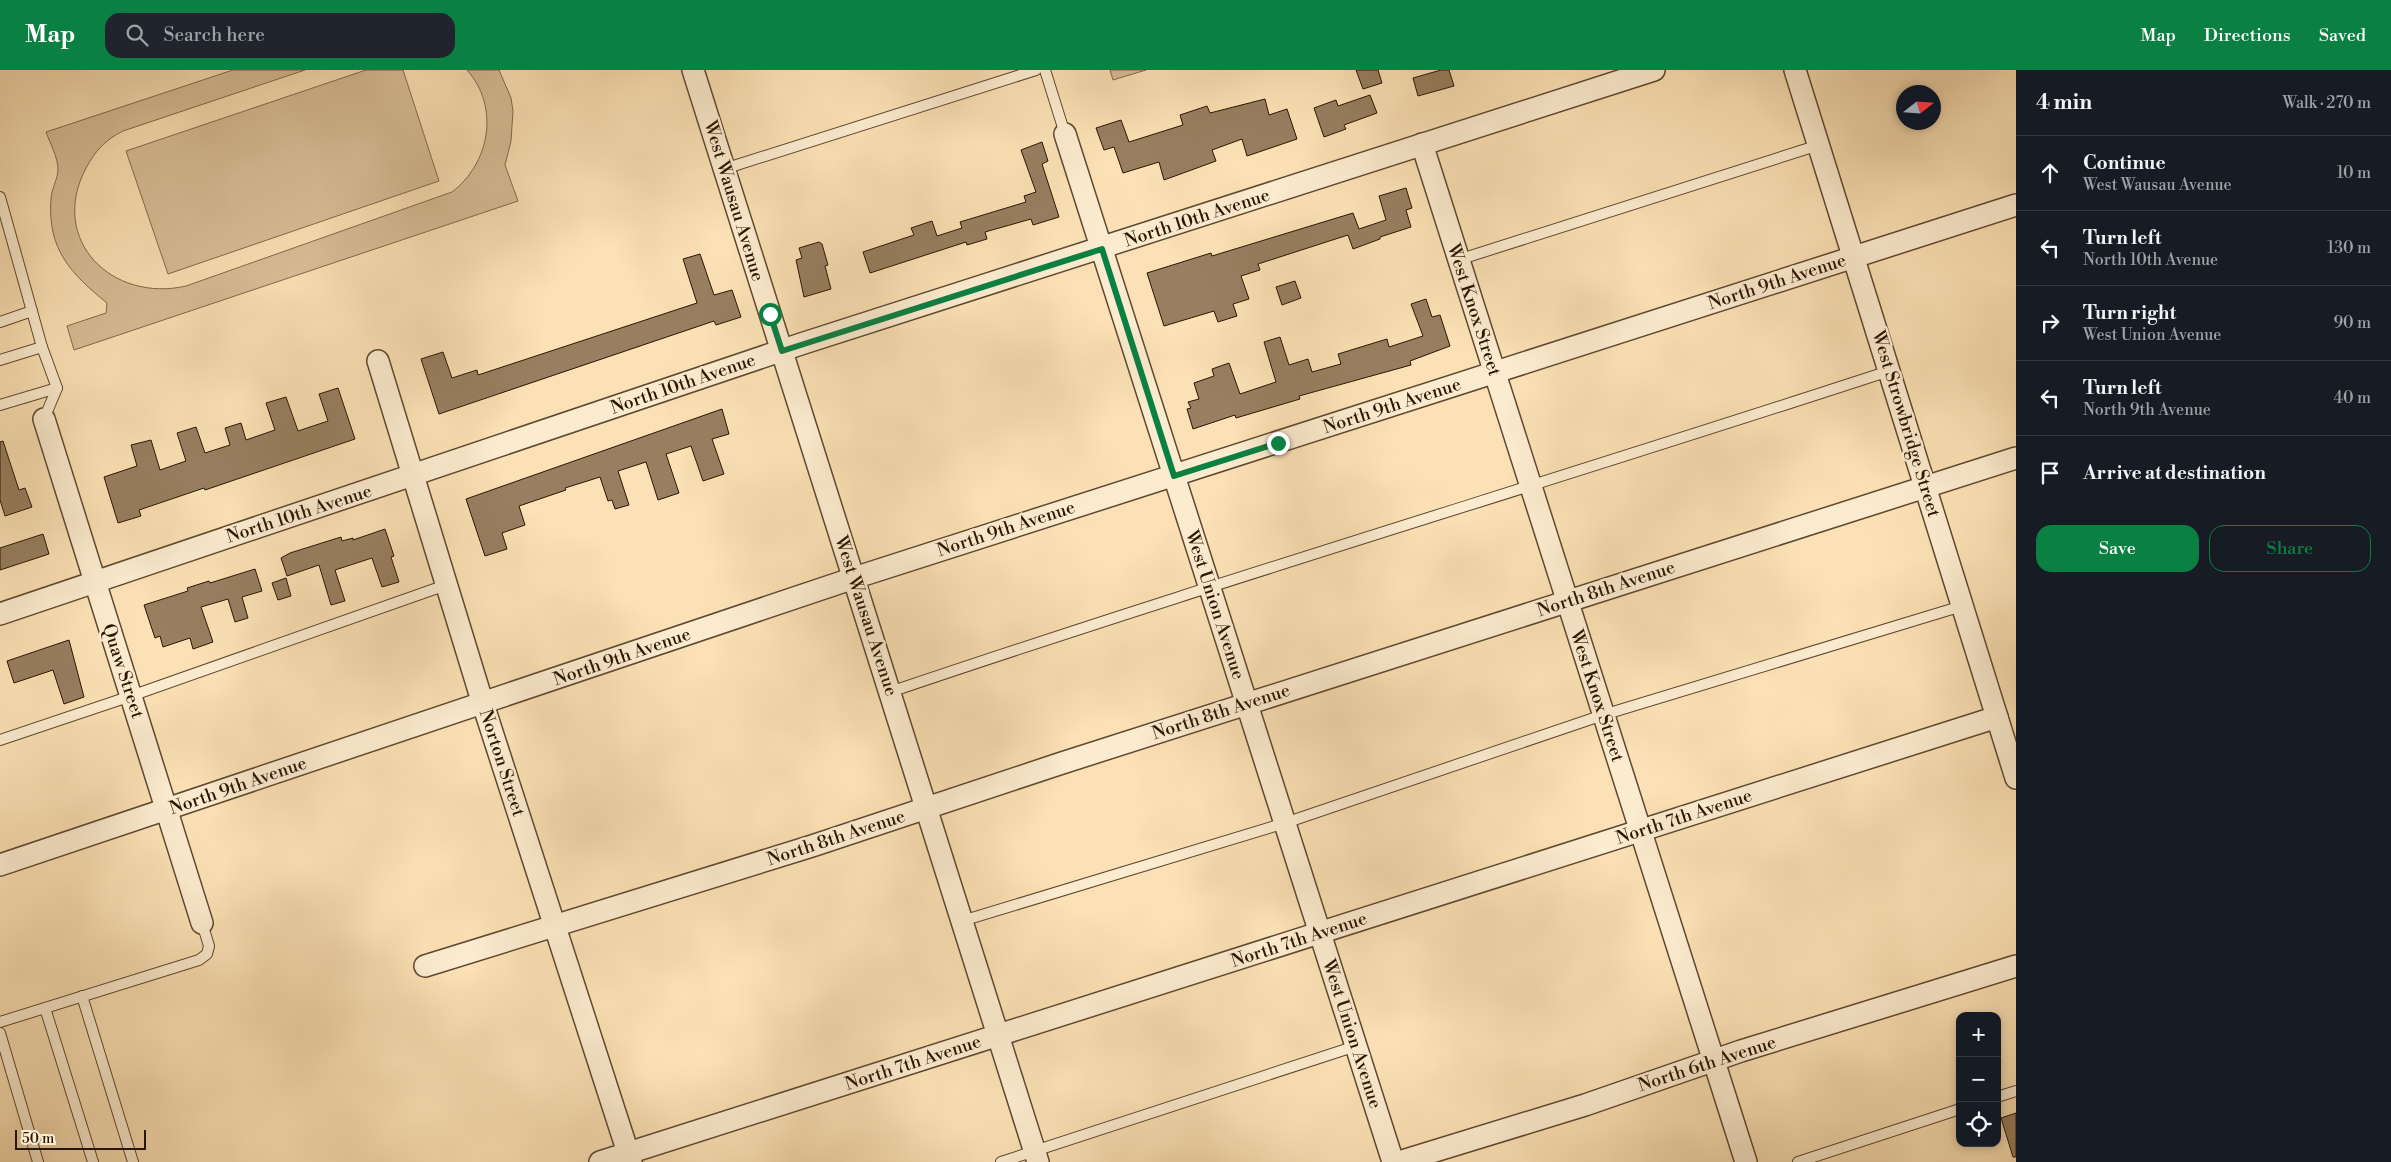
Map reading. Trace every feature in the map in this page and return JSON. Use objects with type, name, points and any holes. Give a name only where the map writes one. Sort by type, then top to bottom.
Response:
[{"type":"street","name":"West Wausau Avenue","points":[[693,70],[1036,1157]]},
{"type":"street","name":"North 10th Avenue","points":[[0,614],[782,351],[1654,70]]},
{"type":"street","name":"West Strowbridge Street","points":[[1795,70],[2016,778]]},
{"type":"street","name":"West Union Avenue","points":[[1065,134],[1393,1162]]},
{"type":"street","name":"West Knox Street","points":[[1422,144],[1746,1162]]},
{"type":"street","name":"North 9th Avenue","points":[[0,865],[854,578],[2016,205]]},
{"type":"street","name":"Norton Street","points":[[378,362],[483,704],[629,1158]]},
{"type":"street","name":"Quaw Street","points":[[44,419],[202,923]]},
{"type":"street","name":"North 8th Avenue","points":[[425,966],[554,927],[2016,458]]},
{"type":"street","name":"North 7th Avenue","points":[[600,1162],[629,1158],[998,1035],[1997,717]]},
{"type":"street","name":"North 6th Avenue","points":[[1399,1162],[1585,1105],[1713,1061],[2016,966]]},
{"type":"lane","points":[[724,169],[1036,70]]},
{"type":"lane","points":[[1045,70],[1065,134]]},
{"type":"lane","points":[[1458,260],[1819,145]]},
{"type":"lane","points":[[0,197],[42,347],[57,388],[44,419]]},
{"type":"lane","points":[[0,322],[32,311]]},
{"type":"lane","points":[[0,360],[42,347]]},
{"type":"lane","points":[[890,692],[1209,586],[1889,371]]},
{"type":"lane","points":[[0,404],[57,388]]},
{"type":"lane","points":[[0,740],[446,585]]},
{"type":"lane","points":[[962,921],[1285,823],[1603,715],[1962,606]]},
{"type":"lane","points":[[0,1022],[199,960],[207,954],[209,946],[202,923]]},
{"type":"lane","points":[[82,996],[133,1162]]},
{"type":"lane","points":[[45,1008],[94,1162]]},
{"type":"lane","points":[[0,1033],[38,1162]]},
{"type":"lane","points":[[1001,1162],[1036,1157],[1356,1046]]},
{"type":"lane","points":[[2001,1096],[2016,1091]]},
{"type":"lane","points":[[1798,1162],[1956,1110]]},
{"type":"shaded area","points":[[233,70],[305,70],[123,131],[111,138],[97,151],[86,168],[76,194],[75,219],[81,241],[94,260],[112,275],[134,285],[159,289],[186,286],[452,192],[465,180],[475,166],[486,134],[487,117],[484,101],[477,85],[467,70],[499,70],[511,98],[513,111],[511,141],[505,165],[518,201],[74,350],[67,326],[106,313],[107,303],[72,271],[57,246],[51,217],[51,196],[58,173],[58,165],[46,132]]},
{"type":"shaded area","points":[[366,70],[403,70],[439,181],[168,274],[126,151]]},
{"type":"shaded area","points":[[1110,70],[1146,70],[1113,80]]},
{"type":"building","points":[[1356,70],[1378,70],[1382,83],[1363,89]]},
{"type":"building","points":[[1441,70],[1449,70],[1454,86],[1418,96],[1413,78]]},
{"type":"building","points":[[1370,95],[1377,113],[1344,125],[1346,129],[1324,137],[1314,108],[1336,100],[1338,106]]},
{"type":"building","points":[[1265,99],[1269,115],[1287,109],[1297,139],[1247,156],[1242,139],[1212,150],[1216,161],[1164,180],[1159,162],[1123,173],[1114,147],[1104,150],[1096,128],[1121,120],[1129,142],[1183,125],[1180,115],[1207,106],[1210,113]]},
{"type":"building","points":[[1042,142],[1048,161],[1042,164],[1059,217],[1033,225],[1031,219],[985,232],[987,239],[967,245],[966,242],[870,273],[863,252],[914,235],[911,228],[932,221],[937,236],[962,228],[960,222],[1026,202],[1024,196],[1036,192],[1021,150]]},
{"type":"building","points":[[1406,188],[1412,208],[1406,210],[1411,227],[1380,237],[1380,239],[1353,249],[1348,235],[1258,264],[1260,270],[1241,276],[1249,299],[1233,304],[1237,316],[1218,322],[1214,311],[1164,326],[1147,273],[1211,253],[1212,256],[1353,213],[1359,229],[1386,220],[1379,196]]},
{"type":"building","points":[[819,242],[822,244],[828,265],[825,266],[831,289],[804,297],[796,260],[802,258],[799,248]]},
{"type":"building","points":[[700,254],[714,295],[732,290],[741,317],[716,325],[714,321],[439,414],[421,359],[443,352],[452,378],[477,370],[478,375],[697,303],[683,259]]},
{"type":"building","points":[[1295,281],[1301,298],[1282,305],[1276,287]]},
{"type":"building","points":[[1426,299],[1432,317],[1440,315],[1450,346],[1410,361],[1411,365],[1299,396],[1300,399],[1236,418],[1235,415],[1193,429],[1187,409],[1191,408],[1188,402],[1199,399],[1194,383],[1214,376],[1212,369],[1229,363],[1240,394],[1276,382],[1264,342],[1280,337],[1289,365],[1308,359],[1312,372],[1341,364],[1338,354],[1387,339],[1389,347],[1423,336],[1411,304]]},
{"type":"building","points":[[338,388],[355,439],[205,490],[204,488],[139,510],[141,516],[118,523],[104,477],[137,466],[131,445],[151,440],[160,470],[186,461],[177,433],[196,427],[205,453],[230,445],[225,428],[241,423],[246,440],[275,430],[266,403],[286,397],[298,431],[328,421],[319,394]]},
{"type":"building","points":[[722,409],[729,434],[712,439],[724,474],[703,481],[691,446],[666,454],[679,493],[658,500],[646,462],[618,471],[629,505],[615,509],[612,500],[608,501],[600,477],[565,488],[566,490],[519,506],[525,525],[502,533],[507,549],[485,556],[466,499]]},
{"type":"building","points":[[3,441],[19,490],[25,488],[32,507],[5,516],[0,500],[0,442]]},
{"type":"building","points":[[385,529],[394,556],[391,557],[399,582],[382,587],[372,558],[335,570],[345,601],[331,605],[319,565],[287,576],[281,558],[290,553],[341,537],[342,541],[353,538],[353,540]]},
{"type":"building","points":[[43,534],[49,554],[0,570],[0,548]]},
{"type":"building","points":[[255,569],[262,591],[242,597],[248,618],[235,622],[228,599],[201,607],[213,642],[193,649],[190,638],[163,647],[160,636],[155,638],[144,605],[188,591],[187,588]]},
{"type":"building","points":[[286,578],[291,596],[278,600],[272,583]]},
{"type":"building","points":[[69,640],[84,697],[64,704],[53,670],[14,683],[7,661]]},
{"type":"building","points":[[2016,1113],[2016,1157],[2013,1157],[2001,1118]]},
{"type":"route","points":[[770,314],[782,351],[1102,249],[1174,476],[1278,443]]}]
